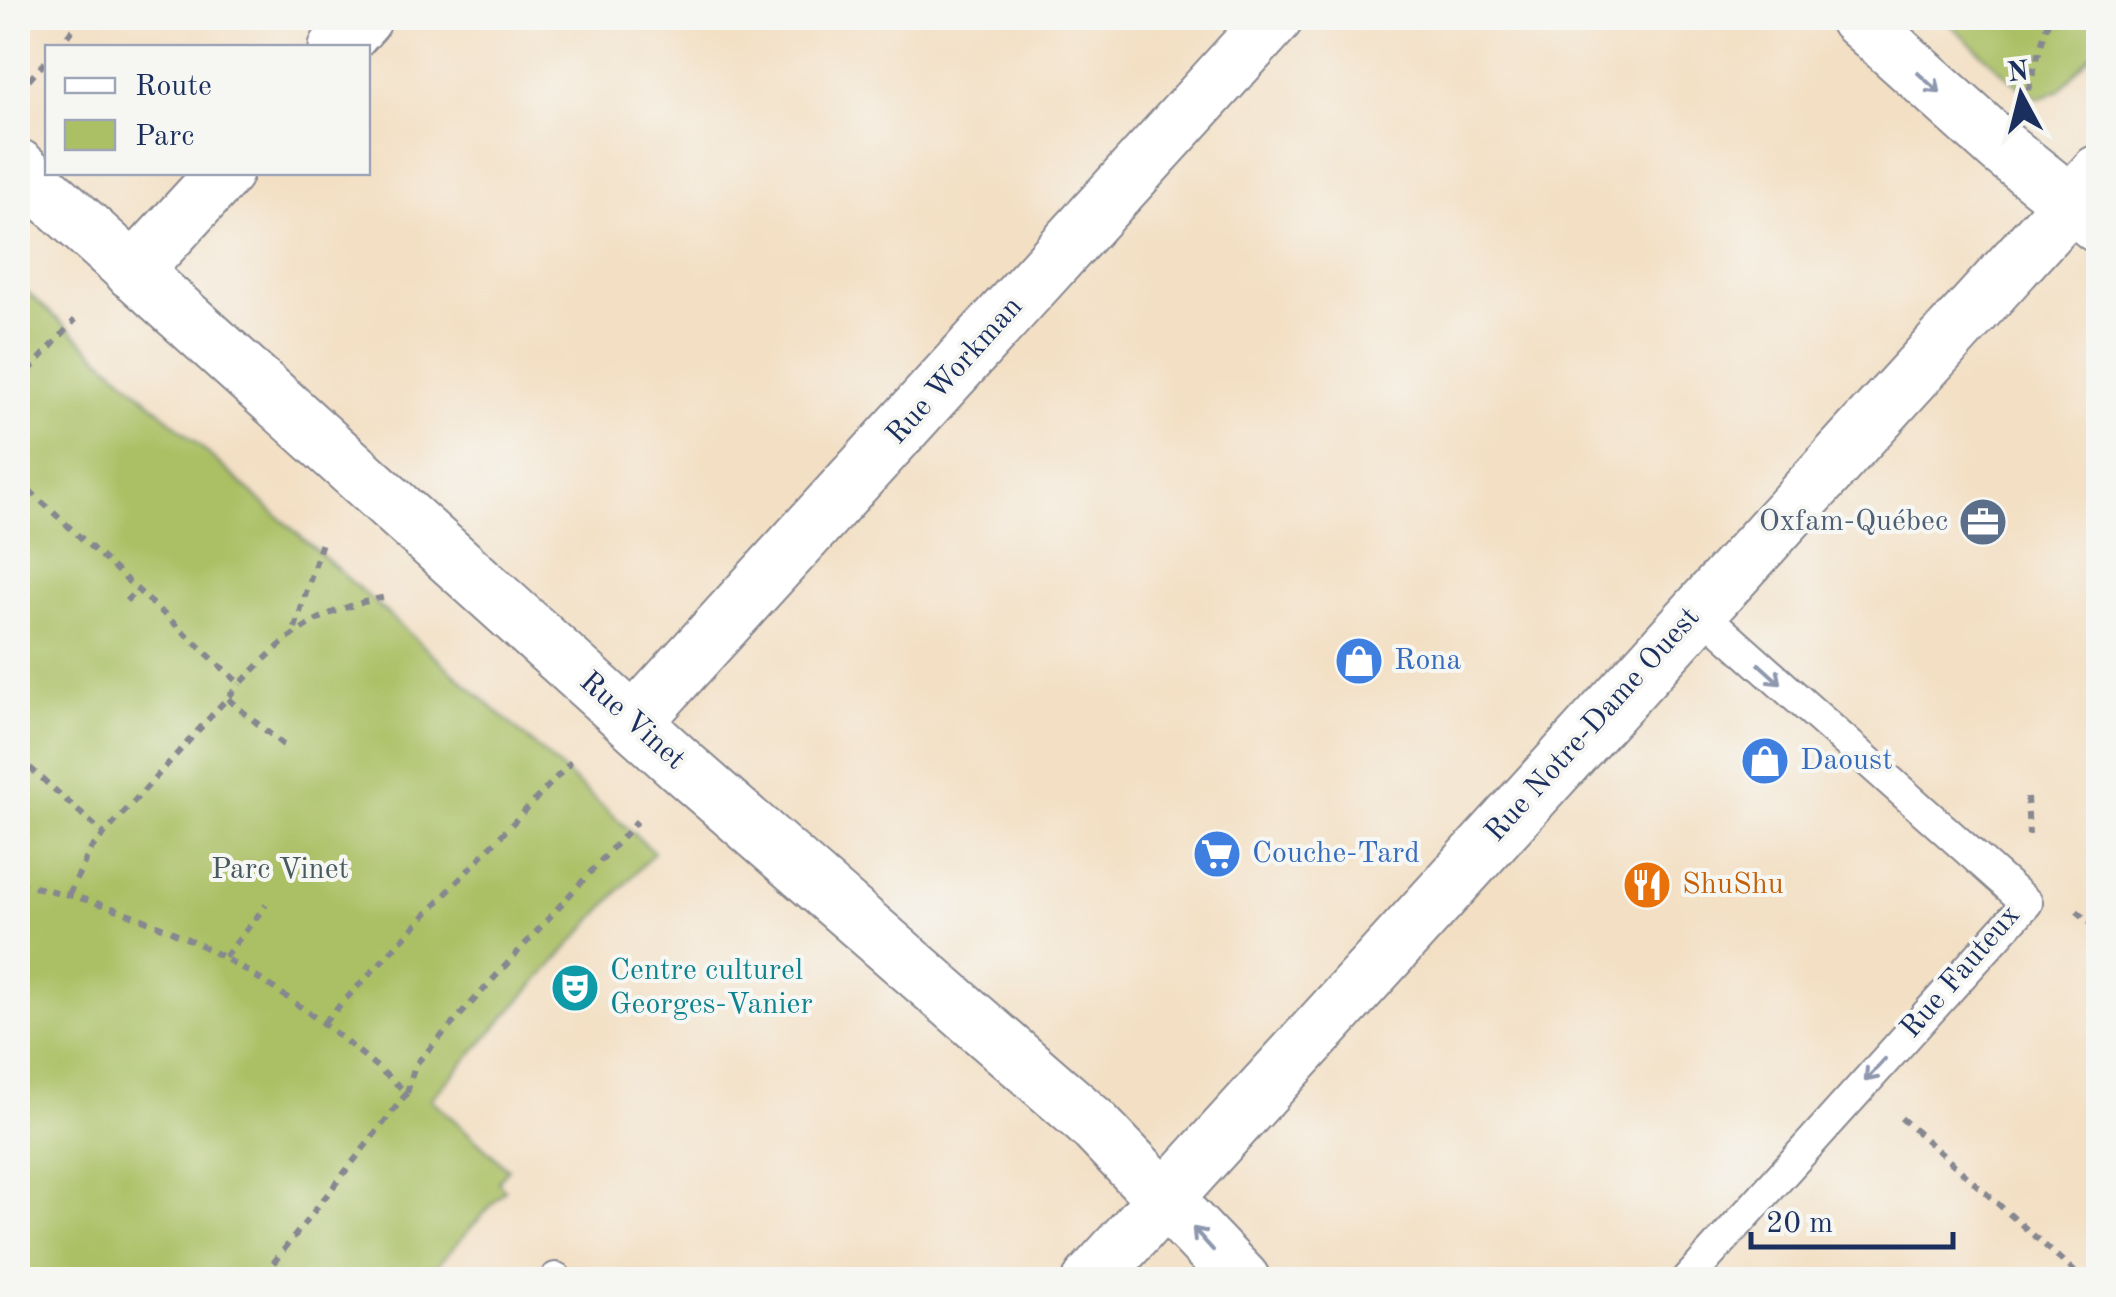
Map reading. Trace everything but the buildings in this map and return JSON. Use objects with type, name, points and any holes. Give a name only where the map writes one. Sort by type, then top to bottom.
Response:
[{"type":"street","points":[[341,45],[364,18]]},
{"type":"street","name":"Rue Workman","points":[[634,722],[1274,18]]},
{"type":"street","points":[[1857,18],[2002,148],[2090,200]]},
{"type":"street","name":"Rue Vinet","points":[[18,167],[634,722],[1092,1124],[1242,1280]]},
{"type":"street","points":[[132,272],[222,175]]},
{"type":"street","name":"Rue Notre-Dame Ouest","points":[[1091,1280],[1697,609],[2090,200]]},
{"type":"lane","name":"Rue Fauteux","points":[[1687,1280],[2027,904],[1697,609]]},
{"type":"path","points":[[60,45],[82,18]]},
{"type":"path","points":[[2024,101],[2049,18]]},
{"type":"path","points":[[29,80],[45,61]]},
{"type":"path","points":[[18,383],[75,320]]},
{"type":"path","points":[[18,480],[240,684]]},
{"type":"path","points":[[295,631],[322,539]]},
{"type":"path","points":[[126,602],[136,590]]},
{"type":"path","points":[[70,894],[82,863],[104,834],[240,684],[295,631],[351,603],[386,597]]},
{"type":"path","points":[[228,699],[288,750]]},
{"type":"path","points":[[18,757],[104,834]]},
{"type":"path","points":[[324,1022],[571,762]]},
{"type":"path","points":[[260,1280],[408,1093],[415,1065],[636,821]]},
{"type":"path","points":[[18,884],[122,910],[225,957],[283,990],[408,1093]]},
{"type":"path","points":[[2065,900],[2098,930]]},
{"type":"path","points":[[225,957],[266,905]]},
{"type":"path","points":[[1889,1109],[2084,1280]]},
{"type":"green space","points":[[1943,18],[2098,18],[2098,46],[2060,90],[2039,98],[2018,86]]},
{"type":"green space","name":"Parc Vinet","points":[[18,284],[654,852],[431,1099],[508,1169],[498,1182],[505,1190],[425,1279],[18,1279]]},
{"type":"place","name":"Oxfam-Québec","points":[[1983,522]]},
{"type":"place","name":"Rona","points":[[1359,661]]},
{"type":"place","name":"Daoust","points":[[1765,761]]},
{"type":"place","name":"Couche-Tard","points":[[1217,854]]},
{"type":"place","name":"ShuShu","points":[[1647,885]]},
{"type":"place","name":"Centre culturel Georges-Vanier","points":[[575,988]]}]
